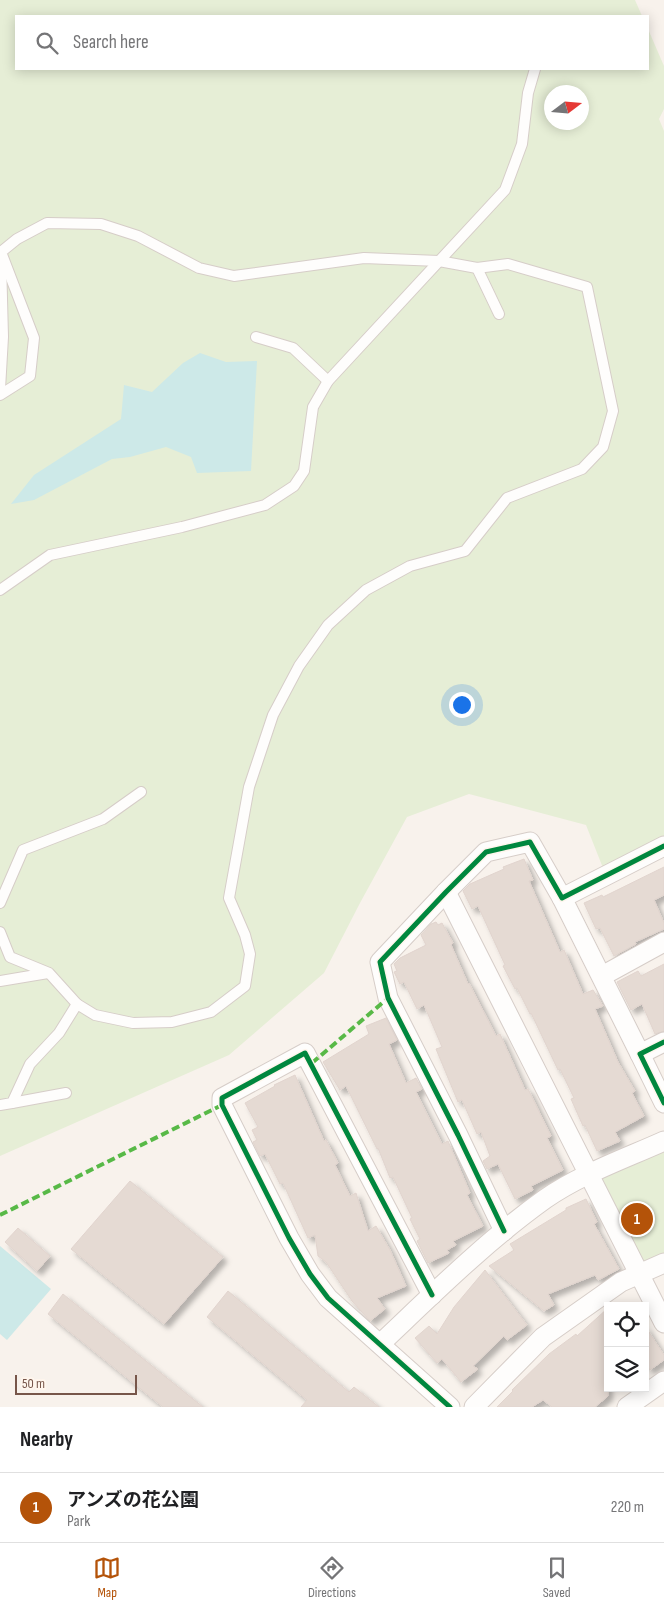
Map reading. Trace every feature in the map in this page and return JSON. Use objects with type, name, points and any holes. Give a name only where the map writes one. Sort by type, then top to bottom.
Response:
[{"type":"street","points":[[504,1231],[458,1135],[388,998],[380,962],[486,852],[530,842],[562,898],[664,1103]]},
{"type":"street","points":[[562,898],[664,846]]},
{"type":"street","points":[[446,892],[664,1323]]},
{"type":"street","points":[[602,976],[664,942]]},
{"type":"street","points":[[640,1054],[664,1042]]},
{"type":"street","points":[[432,1295],[305,1053],[222,1098],[222,1105],[289,1238],[310,1274],[328,1298],[450,1407]]},
{"type":"street","points":[[380,1344],[472,1257],[546,1199],[588,1174],[664,1141]]},
{"type":"street","points":[[474,1407],[543,1337],[621,1282],[664,1263]]},
{"type":"street","points":[[626,1407],[664,1381]]},
{"type":"lane","points":[[0,590],[50,556],[182,527],[265,505],[294,486],[304,471],[313,407],[328,381],[505,190],[522,144],[528,93],[535,70]]},
{"type":"lane","points":[[0,252],[17,239],[46,222],[101,224],[138,236],[199,268],[234,276],[364,258],[439,261],[477,268],[508,264],[587,287],[613,411],[603,448],[582,469],[507,498],[465,551],[410,566],[366,590],[328,625],[299,666],[273,715],[249,787],[229,898],[245,935],[250,954],[246,986],[211,1012],[172,1022],[133,1023],[95,1015],[77,1004],[49,973],[10,956],[0,932]]},
{"type":"lane","points":[[0,252],[3,337],[0,389]]},
{"type":"lane","points":[[0,252],[34,338],[30,376],[0,395]]},
{"type":"lane","points":[[477,268],[499,314]]},
{"type":"lane","points":[[256,337],[293,348],[328,381]]},
{"type":"lane","points":[[0,903],[23,850],[103,819],[141,792]]},
{"type":"lane","points":[[0,982],[49,973]]},
{"type":"lane","points":[[12,1103],[30,1064],[59,1032],[77,1004]]},
{"type":"lane","points":[[0,1105],[66,1093]]},
{"type":"green space","points":[[0,0],[635,0],[642,15],[15,15],[15,70],[649,70],[649,31],[664,66],[664,109],[659,119],[664,131],[664,836],[603,868],[586,825],[469,794],[407,817],[324,973],[229,1055],[0,1156]]},
{"type":"green space","points":[[664,1141],[664,1263],[639,1274],[588,1174]]},
{"type":"water","points":[[200,353],[226,362],[257,361],[251,471],[197,473],[191,457],[166,447],[130,457],[112,459],[34,500],[11,504],[34,475],[121,419],[124,385],[152,392],[183,363]]},
{"type":"water","points":[[0,1246],[51,1289],[7,1340],[0,1334]]},
{"type":"building","points":[[524,859],[533,880],[529,881],[560,952],[564,950],[583,994],[593,990],[603,1006],[595,1009],[618,1062],[635,1091],[632,1093],[644,1116],[615,1132],[620,1141],[597,1151],[585,1125],[583,1126],[571,1099],[574,1098],[560,1069],[558,1070],[531,1013],[503,966],[505,965],[478,906],[472,909],[463,891],[470,884],[504,869],[503,867]]},
{"type":"building","points":[[664,867],[664,895],[654,900],[664,923],[664,929],[635,942],[636,944],[614,956],[600,928],[596,929],[584,903],[602,895],[603,897]]},
{"type":"building","points":[[436,922],[438,925],[442,923],[453,943],[451,945],[468,984],[496,1036],[500,1034],[525,1090],[528,1089],[551,1136],[547,1138],[563,1170],[531,1186],[533,1190],[515,1199],[498,1164],[487,1169],[483,1161],[490,1156],[481,1132],[477,1134],[462,1100],[458,1102],[436,1049],[442,1047],[424,1005],[417,1009],[404,982],[400,984],[394,972],[397,971],[394,964],[400,958],[426,945],[421,935],[431,924]]},
{"type":"building","points":[[664,964],[664,1031],[655,1034],[642,1004],[631,1010],[617,982],[638,971],[641,976]]},
{"type":"building","points":[[386,1018],[397,1040],[389,1044],[406,1083],[416,1078],[422,1089],[416,1092],[442,1144],[448,1141],[470,1193],[467,1195],[483,1226],[453,1241],[456,1245],[447,1250],[449,1253],[428,1263],[417,1241],[420,1239],[410,1219],[412,1218],[393,1177],[390,1178],[378,1148],[346,1086],[340,1090],[323,1062],[369,1034],[366,1026]]},
{"type":"building","points":[[295,1075],[324,1141],[326,1140],[338,1163],[335,1165],[350,1196],[356,1193],[368,1231],[376,1226],[390,1250],[406,1286],[377,1298],[385,1309],[370,1321],[352,1301],[326,1262],[318,1256],[315,1235],[308,1238],[283,1183],[280,1184],[265,1154],[260,1156],[253,1142],[257,1140],[252,1130],[258,1127],[245,1103],[274,1085]]},
{"type":"building","points":[[130,1181],[223,1257],[164,1324],[71,1249]]},
{"type":"building","points":[[586,1199],[597,1222],[594,1224],[619,1269],[598,1280],[595,1275],[548,1294],[554,1305],[544,1311],[489,1266],[514,1250],[510,1244],[566,1210],[566,1208]]},
{"type":"building","points":[[18,1228],[50,1256],[37,1271],[5,1242]]},
{"type":"building","points":[[485,1270],[527,1325],[507,1340],[504,1336],[473,1366],[478,1369],[461,1382],[442,1359],[437,1363],[415,1338],[429,1326],[437,1334],[454,1307]]},
{"type":"building","points":[[228,1291],[349,1392],[354,1387],[379,1407],[301,1407],[307,1400],[207,1317]]},
{"type":"building","points":[[63,1294],[203,1407],[163,1407],[48,1314]]},
{"type":"building","points":[[604,1312],[604,1392],[608,1392],[608,1396],[595,1407],[552,1407],[543,1400],[532,1407],[497,1407],[549,1354],[576,1334],[577,1336]]},
{"type":"building","points":[[649,1332],[664,1355],[664,1360],[650,1370]]},
{"type":"marked path","points":[[312,1063],[388,998]]},
{"type":"marked path","points":[[0,1215],[222,1105]]},
{"type":"cycle path","points":[[504,1231],[458,1135],[388,998],[380,962],[486,852],[530,842],[562,898],[664,846]]},
{"type":"cycle path","points":[[664,1042],[640,1054],[664,1103]]},
{"type":"cycle path","points":[[432,1295],[305,1053],[222,1098],[222,1105],[289,1238],[310,1274],[328,1298],[450,1407]]},
{"type":"place","name":"アンズの花公園","points":[[637,1219]]}]
